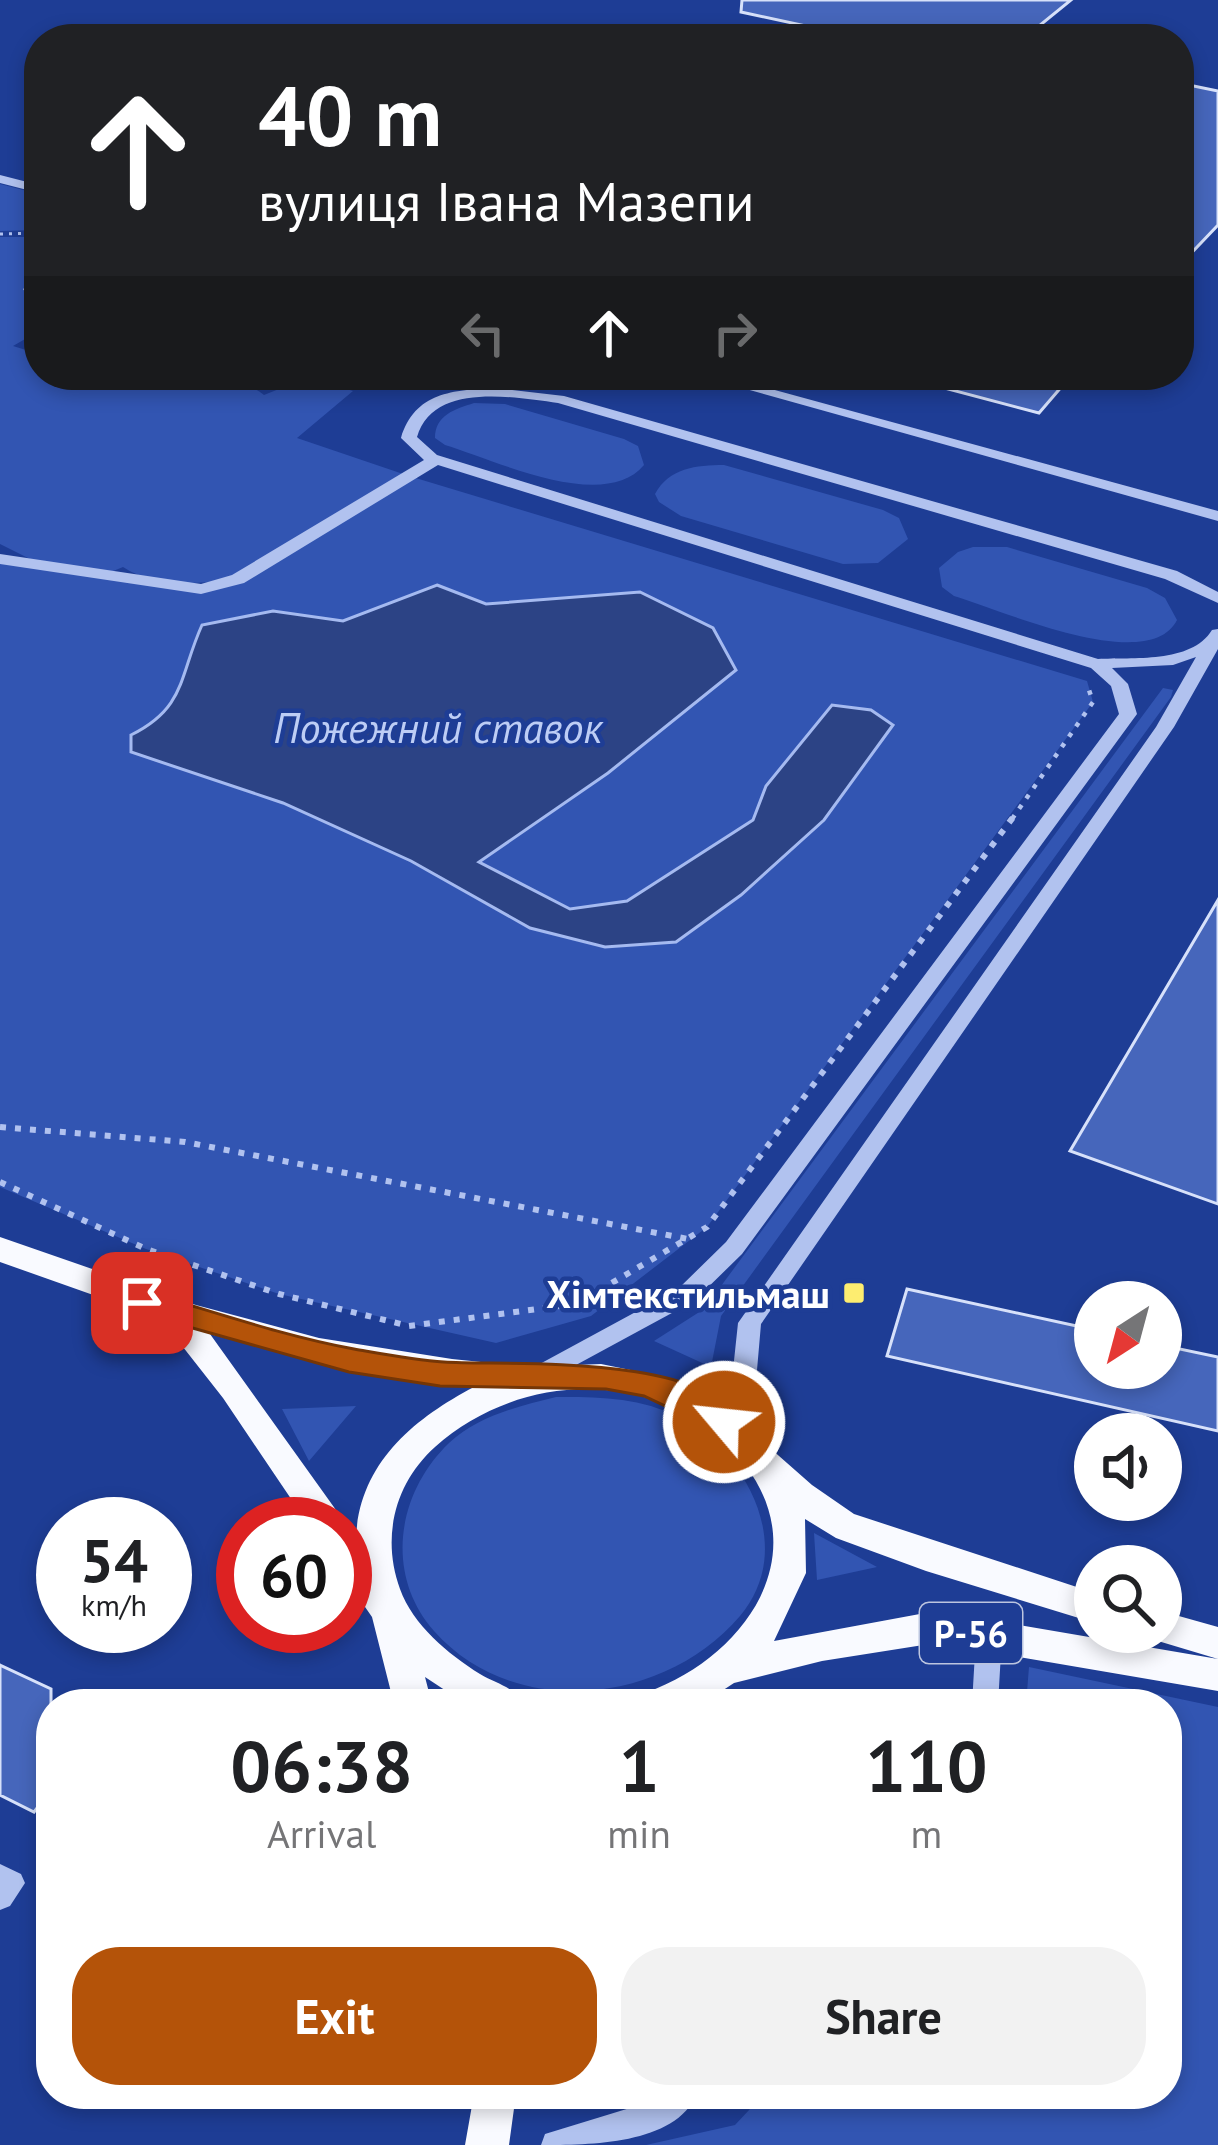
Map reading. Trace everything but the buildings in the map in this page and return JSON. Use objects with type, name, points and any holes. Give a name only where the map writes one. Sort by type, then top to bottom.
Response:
[{"type":"main road","name":"Р-56","points":[[0,1249],[175,1314],[349,1360],[440,1374],[606,1377],[647,1385],[689,1400],[724,1422],[831,1519],[956,1568],[1074,1602]]},
{"type":"main road","points":[[175,1314],[235,1389],[309,1497]]},
{"type":"main road","points":[[409,1689],[376,1576],[373,1541],[386,1482],[405,1457],[463,1407],[532,1378]]},
{"type":"main road","points":[[707,1689],[754,1642],[784,1586],[791,1548],[785,1508],[756,1452]]},
{"type":"main road","points":[[372,1588],[429,1664],[467,1689]]},
{"type":"main road","name":"Р-56","points":[[694,1689],[724,1670],[822,1645],[936,1627],[1218,1675]]},
{"type":"main road","points":[[1182,1633],[1218,1643]]},
{"type":"main road","points":[[487,2145],[493,2109]]},
{"type":"street","points":[[758,390],[1218,517]]},
{"type":"street","points":[[532,1378],[686,1295],[734,1248],[1128,714],[1119,684],[1092,673],[435,460],[410,438],[410,426],[418,414],[462,394],[559,399],[1171,575],[1218,598]]},
{"type":"street","points":[[0,559],[201,589],[238,579],[435,460]]},
{"type":"street","points":[[1092,673],[1173,660],[1215,639]]},
{"type":"street","points":[[756,1452],[745,1370],[750,1322],[1165,727],[1215,639]]},
{"type":"street","points":[[986,1689],[989,1636]]},
{"type":"street","points":[[0,1877],[11,1883],[0,1897]]},
{"type":"street","points":[[556,2145],[668,2109]]},
{"type":"path","points":[[0,1182],[146,1249],[279,1294],[410,1326],[576,1304],[707,1227],[1031,794],[1093,702],[1092,673]]},
{"type":"path","points":[[0,1127],[184,1142],[688,1239]]},
{"type":"shaded area","points":[[0,184],[24,190],[24,230],[0,231]]},
{"type":"shaded area","points":[[0,237],[24,237],[24,340],[13,346],[24,349],[24,390],[256,390],[264,395],[276,390],[350,390],[297,438],[1087,681],[1093,702],[707,1227],[591,1316],[496,1343],[279,1294],[146,1249],[0,1187],[0,559],[201,588],[224,581],[159,581],[123,567],[106,574],[36,562],[0,544]]},
{"type":"shaded area","points":[[474,403],[505,404],[624,439],[638,446],[644,465],[626,479],[577,484],[519,471],[435,438],[442,418]]},
{"type":"shaded area","points":[[724,465],[883,510],[899,518],[908,539],[878,563],[843,564],[681,516],[655,494],[668,478],[684,470]]},
{"type":"shaded area","points":[[1007,547],[1147,588],[1165,598],[1177,620],[1161,636],[1137,642],[1107,641],[1038,625],[954,596],[942,587],[939,568],[958,552]]},
{"type":"shaded area","points":[[1163,688],[1173,690],[1171,697],[721,1316],[711,1367],[654,1341],[704,1309]]},
{"type":"shaded area","points":[[556,1397],[644,1404],[698,1429],[741,1474],[763,1530],[764,1560],[757,1589],[740,1616],[709,1646],[672,1668],[632,1683],[600,1689],[547,1689],[505,1679],[467,1660],[434,1631],[408,1585],[403,1534],[408,1509],[431,1463],[449,1443],[514,1408]]},
{"type":"shaded area","points":[[356,1406],[309,1461],[282,1409]]},
{"type":"shaded area","points":[[814,1533],[877,1567],[817,1580]]},
{"type":"shaded area","points":[[1029,1667],[1133,1689],[1027,1689]]},
{"type":"shaded area","points":[[1182,1699],[1218,1707],[1218,2145],[646,2145],[735,2125],[750,2109],[1182,2109]]},
{"type":"water","name":"Пожежний ставок","points":[[437,585],[486,604],[640,592],[713,628],[736,670],[608,773],[479,862],[570,909],[627,901],[753,820],[766,786],[832,705],[871,710],[893,725],[824,820],[741,895],[676,942],[605,947],[530,928],[411,861],[283,803],[131,752],[131,735],[172,702],[202,625],[273,611],[343,621]]},
{"type":"place","name":"Хімтекстильмаш","points":[[854,1293]]},
{"type":"route","points":[[142,1303],[349,1360],[440,1374],[606,1377],[647,1385],[689,1400],[724,1422]]}]
